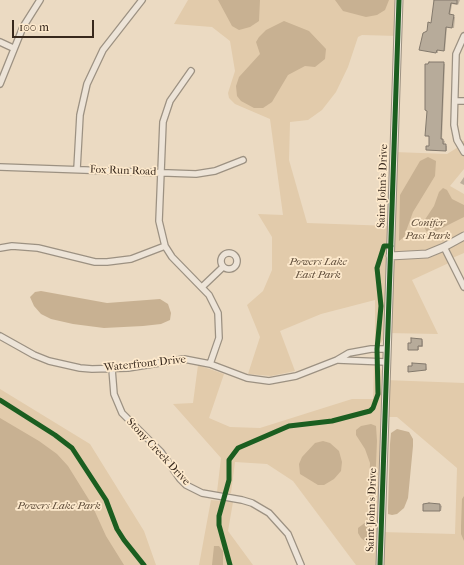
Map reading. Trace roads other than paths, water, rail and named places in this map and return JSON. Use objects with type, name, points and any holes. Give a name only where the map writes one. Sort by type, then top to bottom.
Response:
[{"type":"street","points":[[0,84],[13,48],[23,27],[40,0]]},
{"type":"street","points":[[77,169],[79,121],[87,84],[103,50],[142,0]]},
{"type":"street","name":"Saint John's Drive","points":[[380,565],[386,349],[400,0]]},
{"type":"street","points":[[464,36],[456,54],[455,101],[455,133],[464,152]]},
{"type":"street","points":[[0,42],[13,48]]},
{"type":"street","points":[[191,71],[177,90],[166,112],[162,132],[159,221],[165,246],[179,267],[202,287],[214,303],[218,313],[220,325],[219,338],[210,364]]},
{"type":"street","points":[[455,101],[464,101]]},
{"type":"street","name":"Fox Run Road","points":[[0,167],[204,173],[215,171],[243,160]]},
{"type":"street","points":[[390,256],[419,256],[444,247],[464,236]]},
{"type":"street","points":[[0,248],[12,246],[38,248],[95,262],[107,262],[130,259],[165,246]]},
{"type":"street","points":[[444,247],[464,286]]},
{"type":"street","points":[[202,287],[223,267]]},
{"type":"street","name":"Waterfront Drive","points":[[0,336],[20,348],[50,361],[80,368],[112,369],[176,359],[195,360],[247,378],[269,381],[288,378],[337,360],[349,353],[361,350],[386,349]]},
{"type":"street","name":"Waterfront Drive","points":[[337,360],[386,362]]},
{"type":"street","name":"Stony Creek Drive","points":[[112,369],[114,394],[122,413],[161,452],[180,479],[186,485],[202,494],[242,500],[256,505],[269,513],[288,534],[301,565]]},
{"type":"park label","name":"Conifer Pass Park","points":[[428,229]]},
{"type":"park label","name":"Powers Lake East Park","points":[[318,268]]},
{"type":"park label","name":"Powers Lake Park","points":[[59,506]]}]
